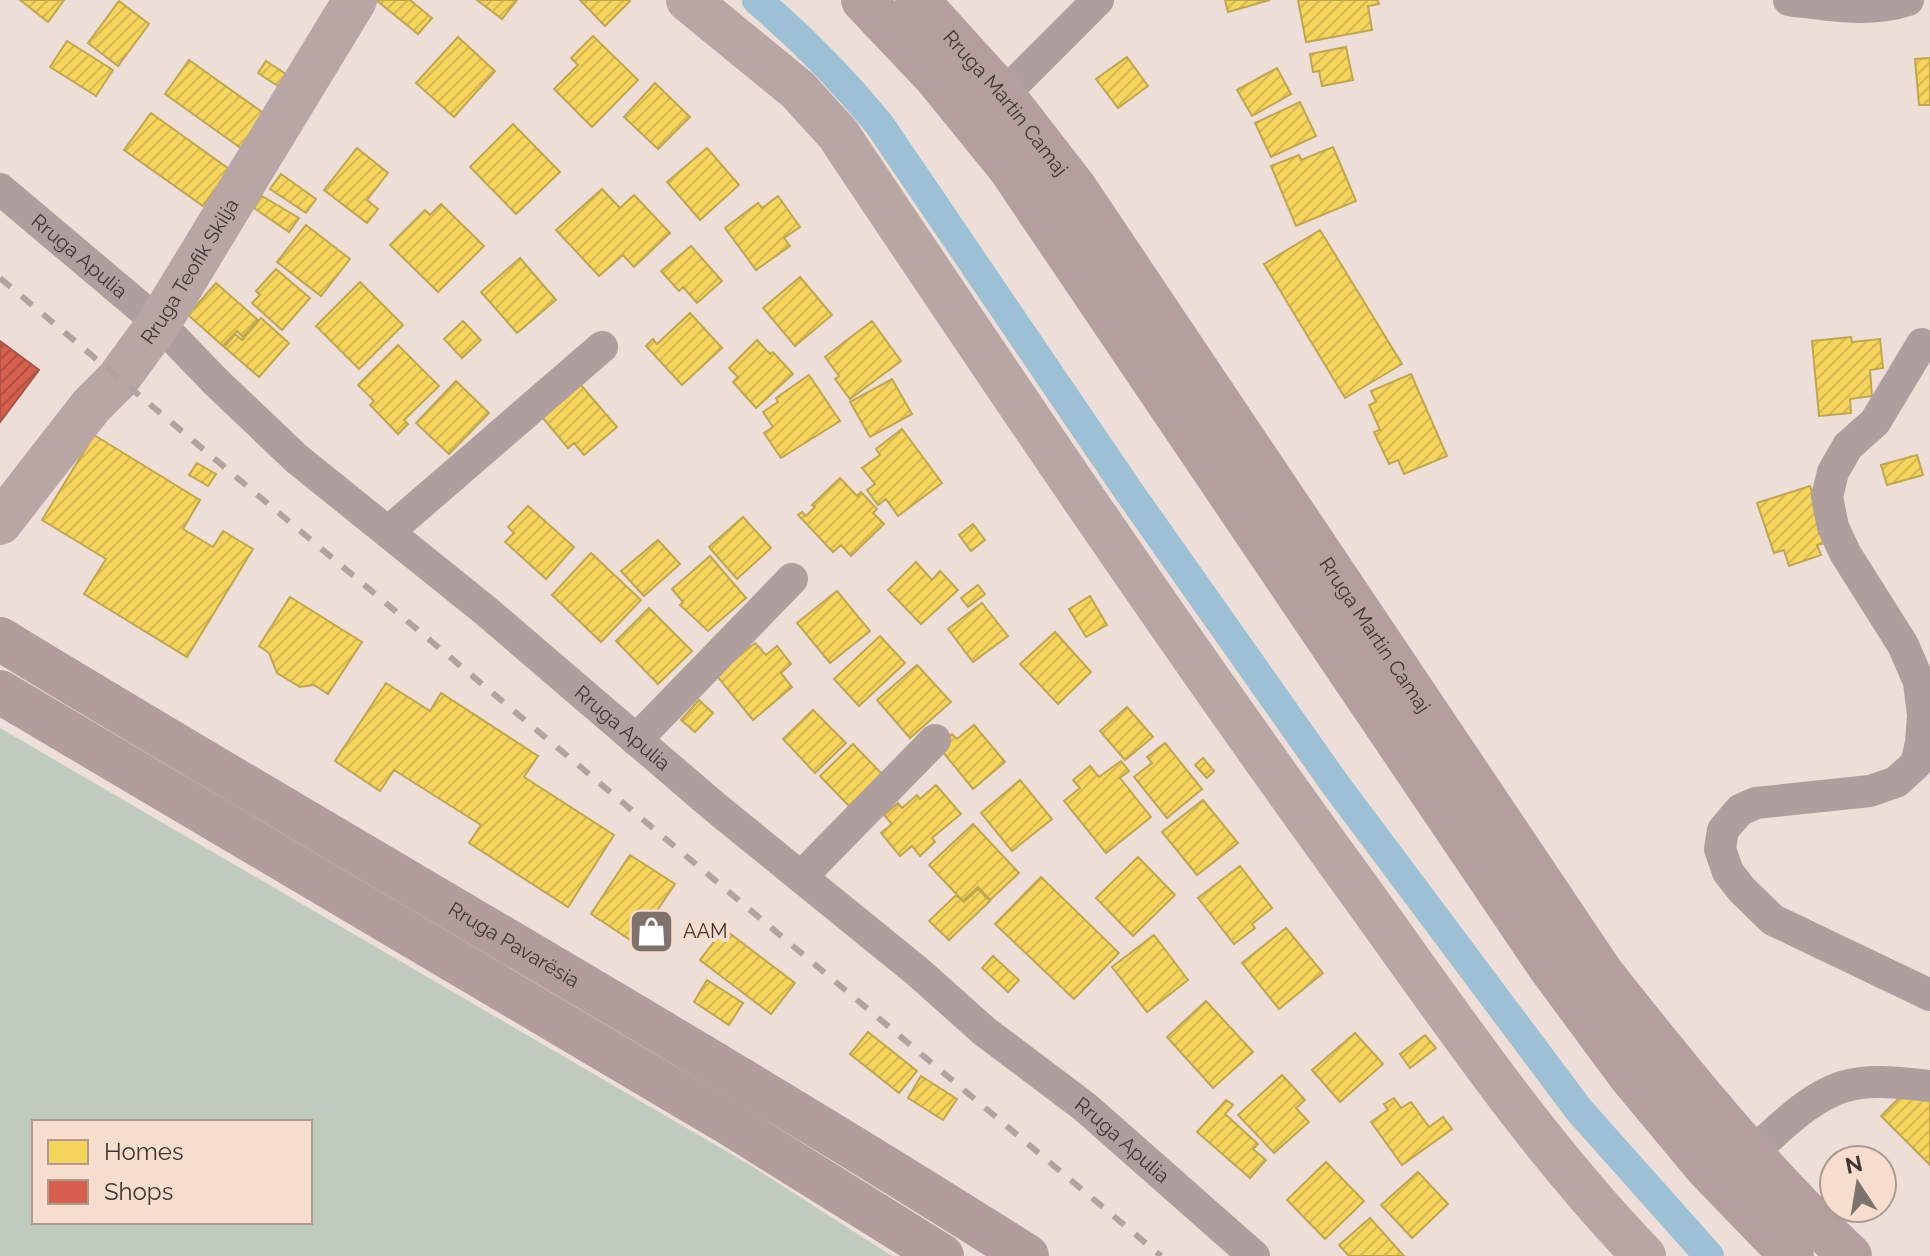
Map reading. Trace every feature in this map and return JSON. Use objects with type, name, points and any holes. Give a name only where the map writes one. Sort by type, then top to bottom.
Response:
[{"type":"highway","name":"Rruga Martin Camaj","points":[[863,0],[935,76],[1009,167],[1549,966],[1622,1065],[1706,1167],[1792,1256]]},
{"type":"highway","name":"Rruga Martin Camaj","points":[[917,0],[1003,95],[1075,188],[1601,972],[1678,1070],[1750,1154],[1850,1256]]},
{"type":"main road","name":"Rruga Pavarësia","points":[[0,639],[225,776],[767,1096],[1027,1256]]},
{"type":"main road","name":"Rruga Pavarësia","points":[[0,692],[732,1125],[942,1256]]},
{"type":"street","name":"Rruga Teofik Skilja","points":[[0,523],[91,406],[118,379],[159,323],[355,0]]},
{"type":"street","points":[[688,0],[798,90],[838,134],[1187,651],[1297,805],[1539,1134],[1615,1226],[1644,1256]]},
{"type":"street","points":[[1003,95],[1098,0]]},
{"type":"street","points":[[1789,0],[1863,9],[1908,0]]},
{"type":"street","name":"Rruga Apulia","points":[[0,189],[159,323],[297,459],[486,611],[636,740],[918,972],[984,1031],[1085,1107],[1254,1256]]},
{"type":"street","points":[[1922,344],[1875,422],[1848,446],[1833,472],[1827,497],[1833,527],[1845,553],[1903,645],[1919,682],[1923,715],[1916,764],[1896,782],[1870,791],[1756,803],[1740,810],[1723,830],[1720,849],[1728,872],[1773,920],[1930,995]]},
{"type":"street","points":[[388,532],[602,347]]},
{"type":"street","points":[[636,740],[792,579]]},
{"type":"street","points":[[801,877],[935,740]]},
{"type":"street","points":[[1750,1154],[1807,1106],[1841,1088],[1870,1082],[1930,1086]]},
{"type":"green space","points":[[0,728],[750,1165],[892,1256],[0,1256]]},
{"type":"building: Homes","points":[[20,0],[64,0],[48,22]]},
{"type":"building: Homes","points":[[376,0],[410,0],[432,18],[418,34]]},
{"type":"building: Homes","points":[[477,0],[517,0],[502,19]]},
{"type":"building: Homes","points":[[580,0],[629,0],[630,1],[605,26]]},
{"type":"building: Homes","points":[[1225,0],[1270,0],[1228,12]]},
{"type":"building: Homes","points":[[1298,0],[1378,0],[1379,4],[1368,6],[1372,30],[1306,42]]},
{"type":"building: Homes","points":[[119,1],[149,24],[118,66],[88,43]]},
{"type":"building: Homes","points":[[593,36],[638,80],[592,127],[554,89],[578,65],[571,58]]},
{"type":"building: Homes","points":[[458,37],[495,71],[454,117],[416,83]]},
{"type":"building: Homes","points":[[67,41],[113,70],[96,96],[50,67]]},
{"type":"building: Homes","points":[[1346,47],[1353,80],[1322,86],[1319,71],[1313,72],[1310,54]]},
{"type":"building: Homes","points":[[1127,57],[1148,86],[1118,108],[1096,79]]},
{"type":"building: Homes","points":[[1930,58],[1930,105],[1919,105],[1915,59]]},
{"type":"building: Homes","points":[[189,60],[269,117],[245,151],[165,94]]},
{"type":"building: Homes","points":[[266,61],[289,76],[281,88],[258,73]]},
{"type":"building: Homes","points":[[1277,68],[1291,94],[1252,116],[1237,90]]},
{"type":"building: Homes","points":[[655,83],[690,117],[658,149],[624,117]]},
{"type":"building: Homes","points":[[1300,102],[1316,136],[1271,157],[1255,123]]},
{"type":"building: Homes","points":[[151,113],[229,169],[203,206],[124,150]]},
{"type":"building: Homes","points":[[513,124],[560,172],[516,214],[470,167]]},
{"type":"building: Homes","points":[[1333,147],[1356,201],[1296,226],[1271,166],[1299,155],[1301,160]]},
{"type":"building: Homes","points":[[357,148],[388,173],[367,200],[378,209],[367,223],[324,190]]},
{"type":"building: Homes","points":[[707,148],[739,185],[700,220],[667,182]]},
{"type":"building: Homes","points":[[281,174],[316,199],[306,213],[270,189]]},
{"type":"building: Homes","points":[[602,189],[620,208],[634,195],[670,233],[634,267],[623,255],[599,276],[556,230]]},
{"type":"building: Homes","points":[[262,196],[299,218],[289,232],[254,208]]},
{"type":"building: Homes","points":[[778,196],[800,227],[784,238],[790,246],[756,270],[725,228],[758,203],[762,208]]},
{"type":"building: Homes","points":[[441,204],[484,246],[438,292],[390,245],[425,210],[430,215]]},
{"type":"building: Homes","points":[[306,225],[350,259],[321,296],[277,262]]},
{"type":"building: Homes","points":[[1320,230],[1402,364],[1345,398],[1264,264]]},
{"type":"building: Homes","points":[[691,246],[722,281],[697,303],[683,287],[679,291],[661,271]]},
{"type":"building: Homes","points":[[520,258],[556,300],[517,333],[481,292]]},
{"type":"building: Homes","points":[[276,269],[310,298],[282,330],[252,303],[260,295],[256,291]]},
{"type":"building: Homes","points":[[800,277],[832,315],[795,346],[763,308]]},
{"type":"building: Homes","points":[[360,282],[403,325],[359,369],[316,326]]},
{"type":"building: Homes","points":[[216,283],[258,320],[243,337],[237,331],[223,346],[188,315]]},
{"type":"building: Homes","points":[[690,313],[722,348],[682,385],[646,346],[653,339],[657,344]]},
{"type":"building: Homes","points":[[261,318],[289,343],[259,377],[224,347],[235,334],[242,340]]},
{"type":"building: Homes","points":[[463,321],[481,340],[462,358],[444,339]]},
{"type":"building: Homes","points":[[872,321],[901,361],[850,399],[835,379],[839,376],[825,357]]},
{"type":"building: Homes","points":[[1851,337],[1852,342],[1880,339],[1883,368],[1870,370],[1872,396],[1850,399],[1851,413],[1819,416],[1812,341]]},
{"type":"building: Homes","points":[[757,340],[793,374],[756,408],[733,382],[738,377],[729,368]]},
{"type":"building: Homes","points":[[398,345],[439,386],[404,420],[408,424],[398,434],[370,405],[374,401],[358,385]]},
{"type":"building: Homes","points":[[1411,374],[1447,456],[1404,474],[1398,460],[1389,464],[1374,432],[1380,430],[1369,405],[1376,402],[1371,391]]},
{"type":"building: Homes","points":[[809,375],[840,421],[781,458],[764,433],[773,427],[763,412],[778,402],[776,398]]},
{"type":"building: Homes","points":[[892,379],[912,414],[870,437],[850,402]]},
{"type":"building: Homes","points":[[456,381],[489,413],[449,454],[416,423]]},
{"type":"building: Homes","points":[[580,384],[617,427],[584,455],[574,443],[568,448],[542,417]]},
{"type":"building: Homes","points":[[902,429],[942,483],[898,516],[886,499],[878,505],[867,490],[875,484],[862,468],[880,455],[876,449]]},
{"type":"building: Homes","points":[[94,435],[200,500],[183,529],[213,547],[223,531],[253,549],[187,657],[84,594],[106,559],[42,520]]},
{"type":"building: Homes","points":[[1917,455],[1923,475],[1887,485],[1881,465]]},
{"type":"building: Homes","points":[[197,463],[216,474],[208,486],[189,475]]},
{"type":"building: Homes","points":[[840,478],[857,496],[861,492],[877,509],[873,513],[884,524],[851,556],[841,545],[833,552],[798,515],[802,512],[806,516],[815,507],[812,505]]},
{"type":"building: Homes","points":[[1810,486],[1829,542],[1817,545],[1821,555],[1789,566],[1784,550],[1774,553],[1757,503]]},
{"type":"building: Homes","points":[[528,506],[574,547],[546,579],[505,542],[514,533],[508,527]]},
{"type":"building: Homes","points":[[743,517],[771,548],[737,579],[709,547]]},
{"type":"building: Homes","points":[[973,524],[985,540],[971,551],[959,535]]},
{"type":"building: Homes","points":[[658,540],[680,564],[644,596],[621,571]]},
{"type":"building: Homes","points":[[591,553],[641,600],[601,642],[552,595]]},
{"type":"building: Homes","points":[[710,556],[746,598],[708,631],[680,605],[683,602],[672,589]]},
{"type":"building: Homes","points":[[916,562],[932,580],[940,571],[958,590],[921,624],[888,590]]},
{"type":"building: Homes","points":[[978,585],[985,594],[968,607],[961,598]]},
{"type":"building: Homes","points":[[837,591],[870,631],[830,663],[797,623]]},
{"type":"building: Homes","points":[[1090,596],[1107,625],[1086,637],[1069,609]]},
{"type":"building: Homes","points":[[290,597],[362,642],[328,694],[314,685],[300,687],[277,673],[269,653],[259,646]]},
{"type":"building: Homes","points":[[982,603],[1008,636],[973,662],[948,629]]},
{"type":"building: Homes","points":[[649,608],[692,651],[658,684],[616,641]]},
{"type":"building: Homes","points":[[1055,632],[1091,672],[1058,704],[1020,664]]},
{"type":"building: Homes","points":[[880,636],[905,663],[859,706],[834,679]]},
{"type":"building: Homes","points":[[755,643],[766,655],[777,646],[791,664],[781,673],[792,687],[753,720],[716,675]]},
{"type":"building: Homes","points":[[917,665],[951,702],[910,738],[877,700]]},
{"type":"building: Homes","points":[[386,683],[430,711],[441,693],[538,756],[524,777],[614,835],[568,907],[469,843],[481,825],[394,770],[380,791],[335,761]]},
{"type":"building: Homes","points":[[699,700],[713,713],[695,732],[681,720]]},
{"type":"building: Homes","points":[[1127,707],[1153,737],[1125,760],[1100,731]]},
{"type":"building: Homes","points":[[813,710],[846,743],[815,773],[783,739]]},
{"type":"building: Homes","points":[[974,725],[1005,762],[973,789],[938,746],[952,734],[957,739]]},
{"type":"building: Homes","points":[[1165,743],[1202,789],[1167,818],[1134,777],[1152,763],[1147,757]]},
{"type":"building: Homes","points":[[853,744],[882,774],[849,806],[820,776]]},
{"type":"building: Homes","points":[[1203,758],[1214,771],[1207,778],[1195,765]]},
{"type":"building: Homes","points":[[1121,761],[1129,771],[1120,778],[1151,817],[1106,853],[1064,801],[1080,788],[1073,780],[1090,766],[1099,777]]},
{"type":"building: Homes","points":[[1020,780],[1052,819],[1012,851],[981,813]]},
{"type":"building: Homes","points":[[936,785],[961,814],[932,838],[935,842],[920,856],[912,846],[900,856],[881,833],[892,824],[884,815],[898,803],[902,808],[917,795],[920,799]]},
{"type":"building: Homes","points":[[1203,800],[1238,843],[1197,875],[1162,832]]},
{"type":"building: Homes","points":[[973,824],[1019,873],[990,900],[978,887],[963,901],[929,865]]},
{"type":"building: Homes","points":[[630,855],[675,884],[635,943],[591,914]]},
{"type":"building: Homes","points":[[1138,857],[1175,895],[1133,936],[1096,898]]},
{"type":"building: Homes","points":[[1240,866],[1272,908],[1252,924],[1255,928],[1234,944],[1198,898]]},
{"type":"building: Homes","points":[[1041,877],[1119,953],[1074,999],[995,924]]},
{"type":"building: Homes","points":[[978,889],[990,901],[949,940],[929,921],[956,895],[964,902]]},
{"type":"building: Homes","points":[[1286,928],[1323,973],[1279,1009],[1242,963]]},
{"type":"building: Homes","points":[[724,929],[795,983],[771,1014],[700,960]]},
{"type":"building: Homes","points":[[1154,935],[1188,980],[1147,1012],[1112,967]]},
{"type":"building: Homes","points":[[993,956],[1019,980],[1008,992],[982,968]]},
{"type":"building: Homes","points":[[707,980],[743,1003],[729,1025],[694,1002]]},
{"type":"building: Homes","points":[[1206,1001],[1253,1052],[1213,1088],[1167,1037]]},
{"type":"building: Homes","points":[[868,1032],[917,1071],[899,1093],[850,1054]]},
{"type":"building: Homes","points":[[1355,1033],[1383,1064],[1340,1102],[1312,1070]]},
{"type":"building: Homes","points":[[1425,1035],[1436,1048],[1410,1068],[1400,1054]]},
{"type":"building: Homes","points":[[1282,1075],[1305,1100],[1296,1108],[1309,1122],[1274,1153],[1238,1115]]},
{"type":"building: Homes","points":[[921,1076],[957,1099],[943,1120],[908,1098]]},
{"type":"building: Homes","points":[[1930,1094],[1930,1165],[1881,1116],[1901,1096]]},
{"type":"building: Homes","points":[[1394,1098],[1401,1108],[1411,1102],[1429,1127],[1443,1117],[1452,1129],[1402,1165],[1371,1122],[1388,1110],[1384,1104]]},
{"type":"building: Homes","points":[[1226,1100],[1233,1105],[1225,1114],[1258,1144],[1253,1149],[1266,1160],[1250,1178],[1197,1132]]},
{"type":"building: Homes","points":[[1326,1162],[1364,1201],[1325,1239],[1287,1200]]},
{"type":"building: Homes","points":[[1418,1172],[1448,1204],[1412,1238],[1381,1205]]},
{"type":"building: Homes","points":[[1370,1218],[1404,1256],[1349,1256],[1339,1245]]},
{"type":"building: Shops","points":[[0,341],[39,370],[0,422]]},
{"type":"waterway","points":[[757,0],[821,59],[879,124],[1127,489],[1335,784],[1579,1110],[1709,1256]]},
{"type":"railway","points":[[0,278],[1161,1256]]},
{"type":"place","name":"AAM","points":[[652,931]]}]
